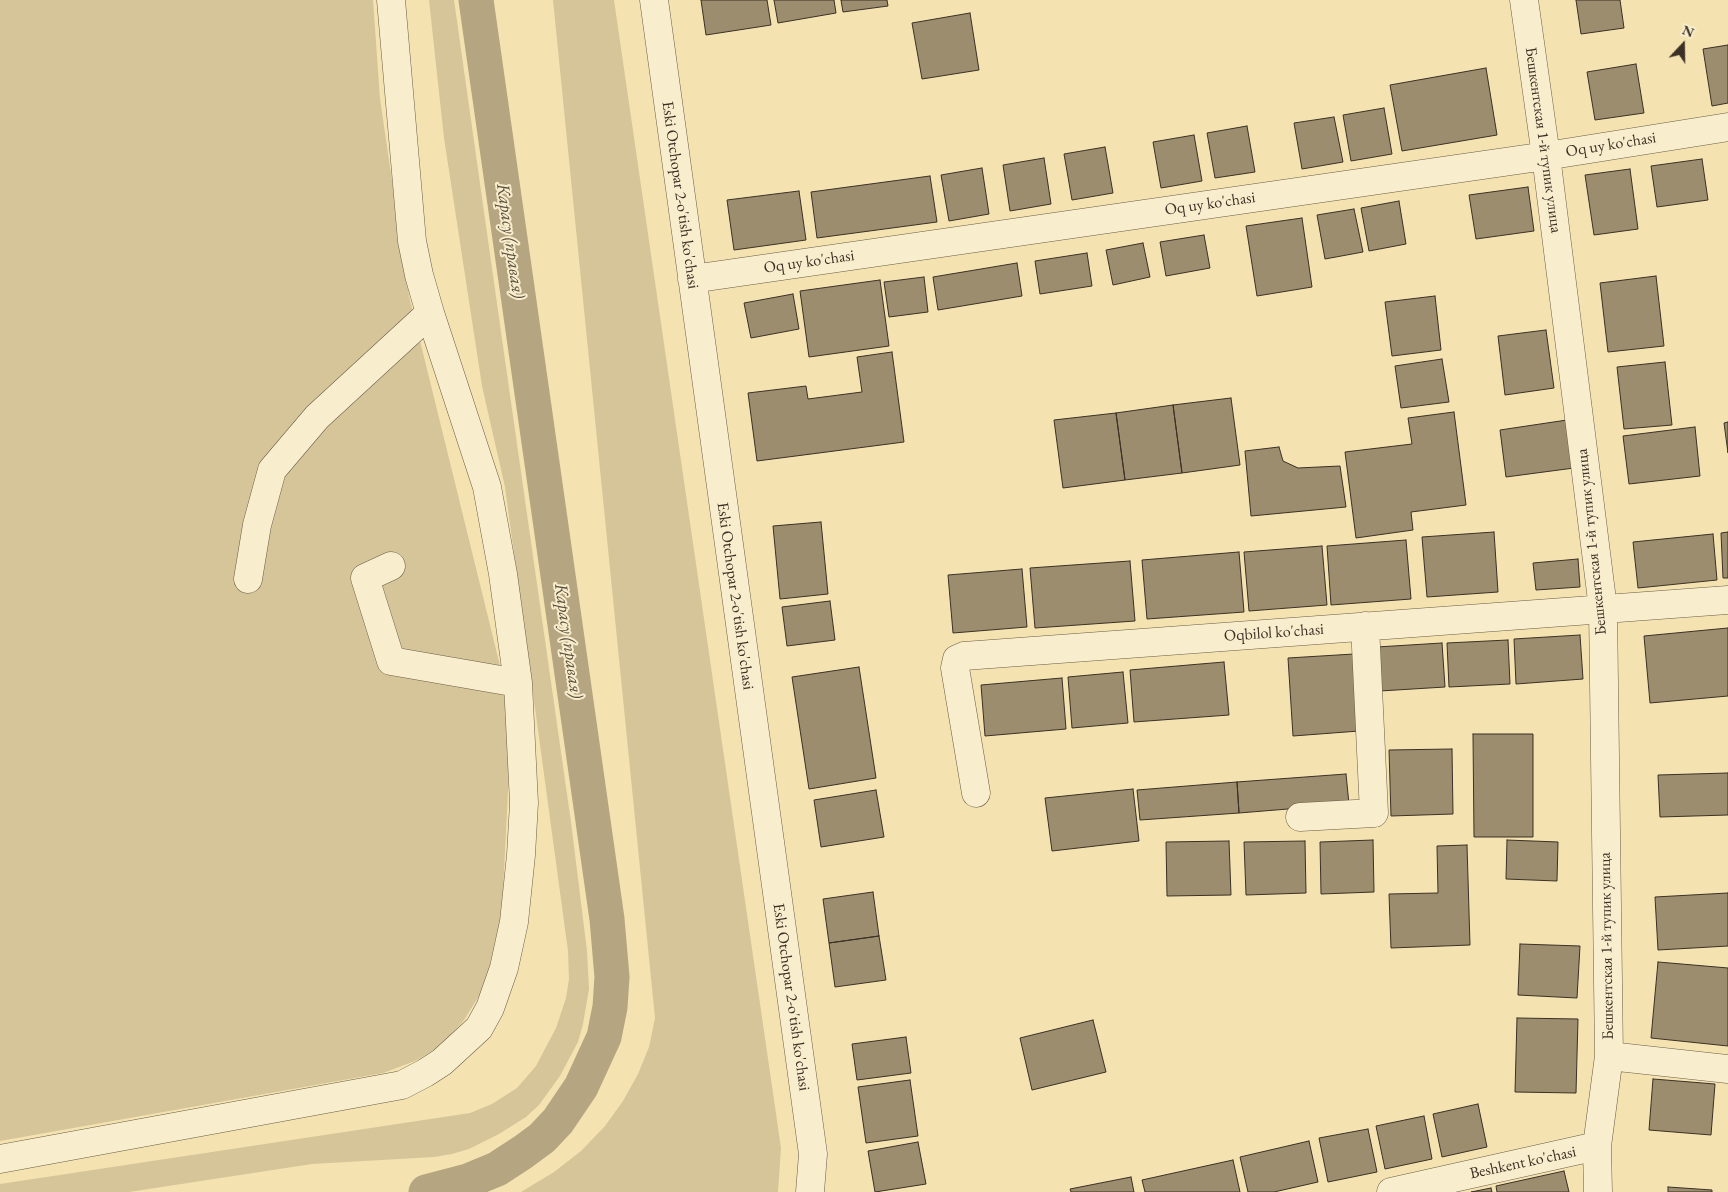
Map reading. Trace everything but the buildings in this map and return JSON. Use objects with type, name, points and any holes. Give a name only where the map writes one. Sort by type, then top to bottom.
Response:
[{"type":"street","points":[[0,1159],[402,1085],[425,1074],[442,1062],[479,1028],[498,988],[514,922],[521,855],[524,803],[518,683],[503,574],[487,487],[430,313],[412,241],[391,0]]},
{"type":"street","name":"Eski Otchopar 2-o'tish ko'chasi","points":[[654,0],[812,1154],[810,1192]]},
{"type":"street","name":"Бешкентская 1-й тупик улица","points":[[1524,0],[1546,156],[1602,608],[1609,1056],[1596,1146],[1598,1192]]},
{"type":"street","name":"Oq uy ko'chasi","points":[[692,279],[1546,156],[1728,127]]},
{"type":"street","points":[[248,579],[257,525],[272,470],[317,417],[430,313]]},
{"type":"street","points":[[391,566],[365,578],[391,662],[518,683]]},
{"type":"street","name":"Oqbilol ko'chasi","points":[[976,793],[954,668],[957,659],[964,656],[1728,600]]},
{"type":"street","points":[[1300,817],[1374,813],[1365,626]]},
{"type":"street","points":[[1609,1056],[1728,1069]]},
{"type":"street","name":"Beshkent ko'chasi","points":[[1391,1192],[1596,1146]]},
{"type":"shaded area","points":[[0,0],[373,0],[380,99],[409,296],[505,686],[510,751],[502,912],[494,948],[484,988],[464,1020],[443,1044],[415,1061],[383,1073],[0,1141]]},
{"type":"shaded area","points":[[429,0],[454,0],[571,822],[587,951],[589,989],[578,1042],[560,1076],[539,1105],[526,1117],[499,1134],[469,1149],[452,1154],[434,1157],[312,1164],[129,1192],[0,1192],[0,1184],[470,1113],[492,1104],[517,1088],[536,1066],[556,1028],[566,998],[569,979],[568,951],[505,487],[482,386],[444,138]]},
{"type":"shaded area","points":[[553,0],[614,0],[781,1148],[778,1192],[521,1192],[554,1172],[581,1151],[605,1126],[623,1101],[638,1074],[649,1047],[655,1018]]},
{"type":"waterway","name":"Карасу (правая)","points":[[426,1192],[468,1181],[497,1169],[542,1138],[558,1121],[581,1087],[604,1037],[610,1007],[612,977],[607,919],[476,0]]}]
